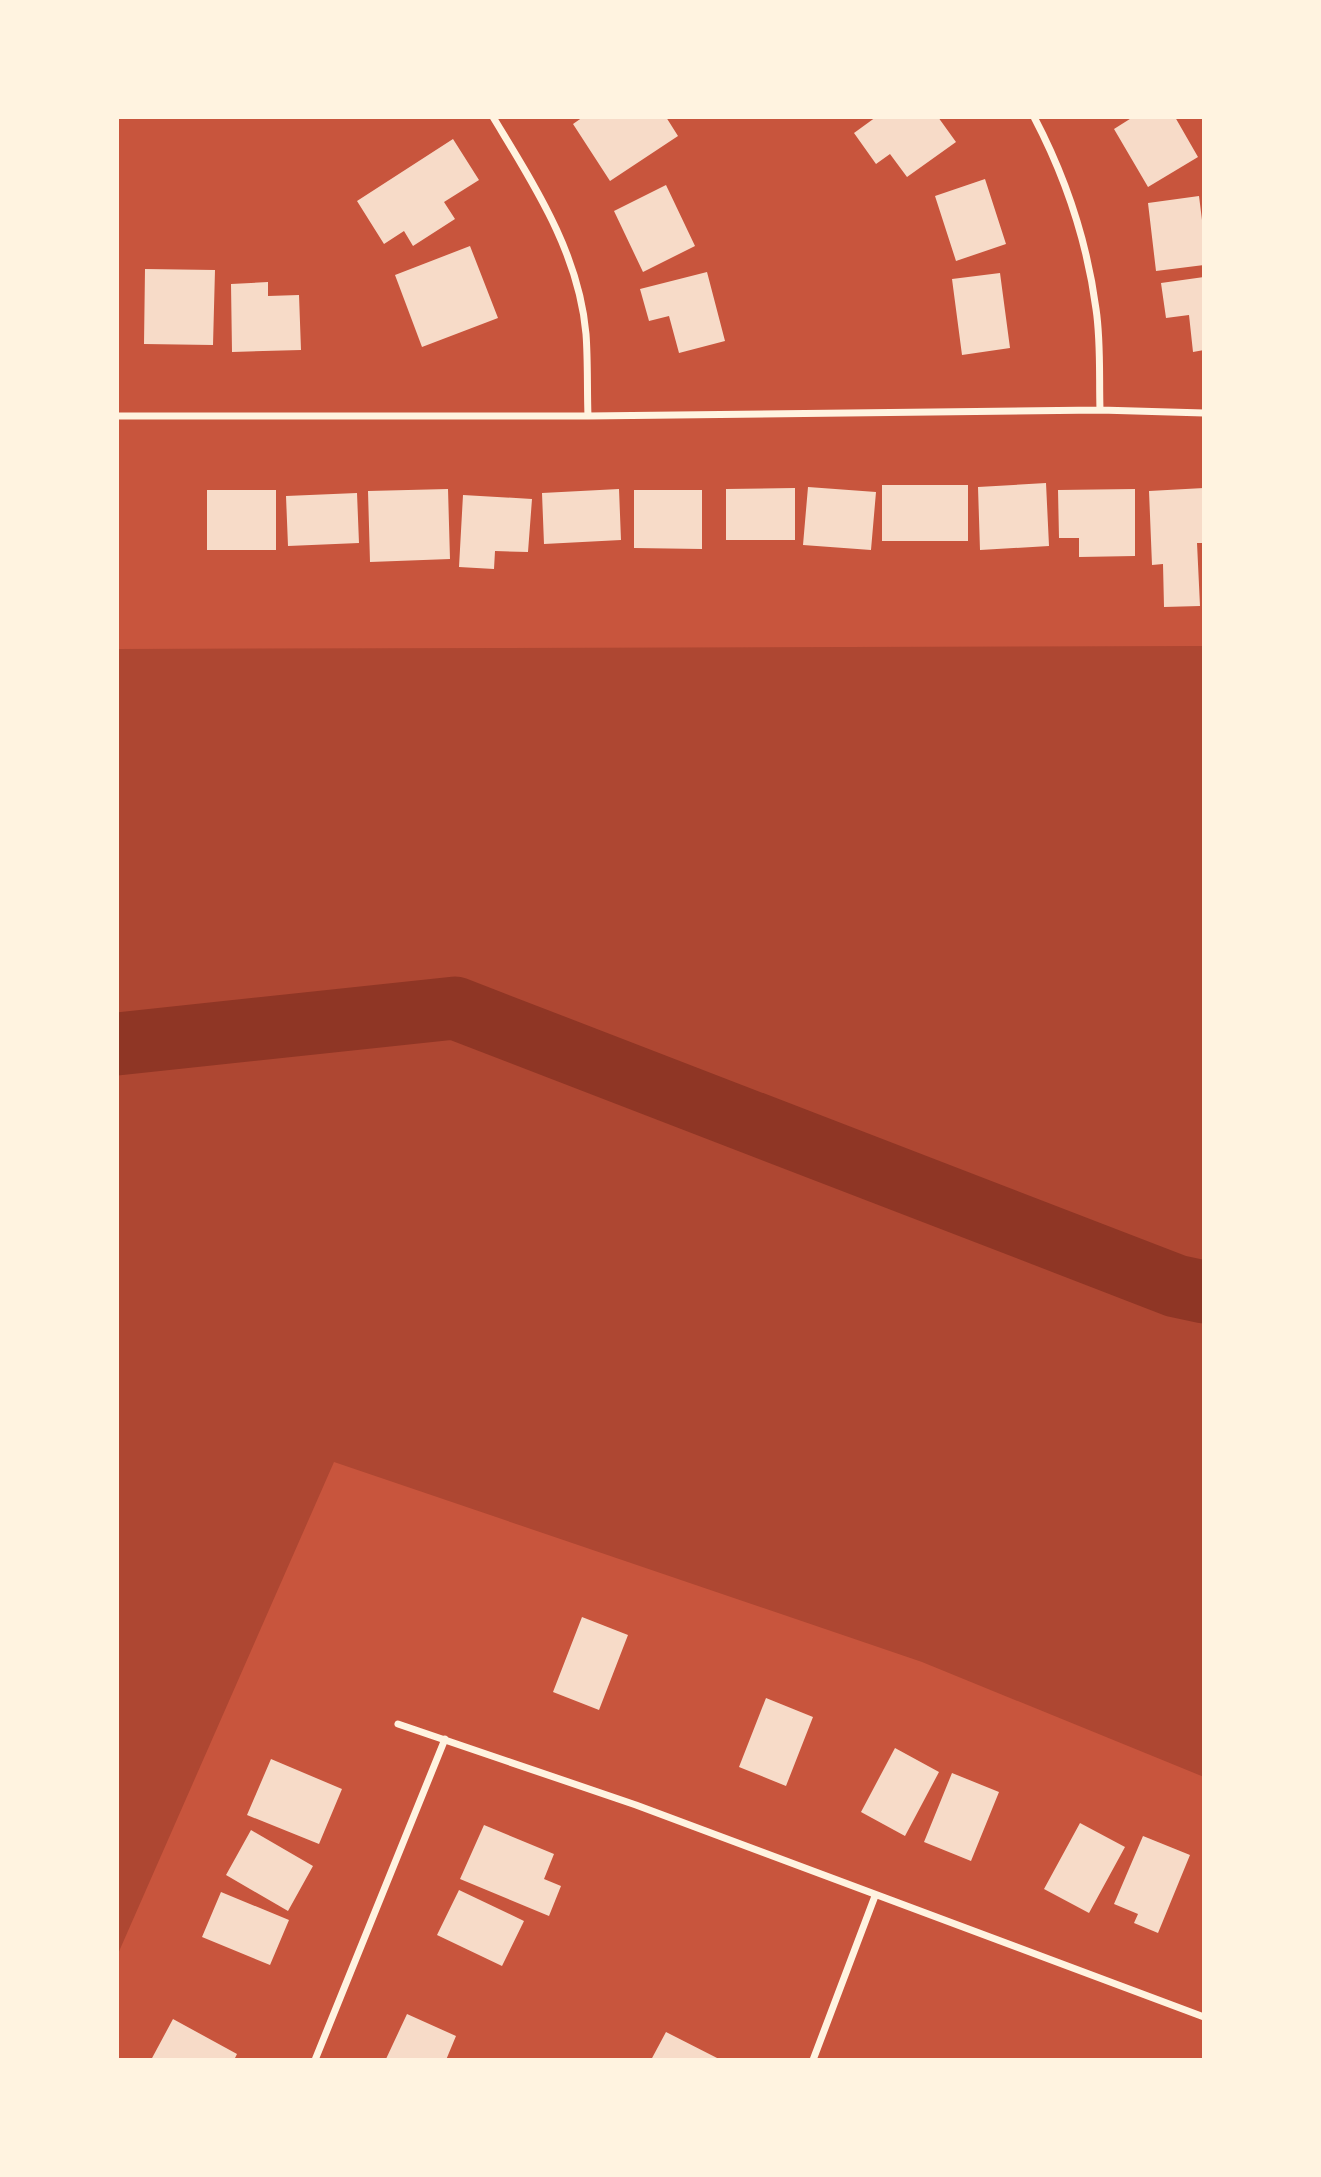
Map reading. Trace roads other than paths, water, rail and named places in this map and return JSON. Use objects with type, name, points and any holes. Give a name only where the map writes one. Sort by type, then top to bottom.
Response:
[{"type":"street","points":[[493,117],[538,192],[569,260],[586,333],[587,416]]},
{"type":"street","points":[[1034,117],[1073,203],[1087,257],[1097,312],[1100,410]]},
{"type":"street","points":[[117,416],[587,416],[1100,410],[1204,412]]},
{"type":"street","points":[[398,1724],[636,1805],[1204,2017]]},
{"type":"street","points":[[315,2060],[445,1739]]},
{"type":"street","points":[[813,2060],[875,1896]]},
{"type":"waterway","points":[[117,1044],[455,1008],[1176,1286],[1204,1292]]}]
